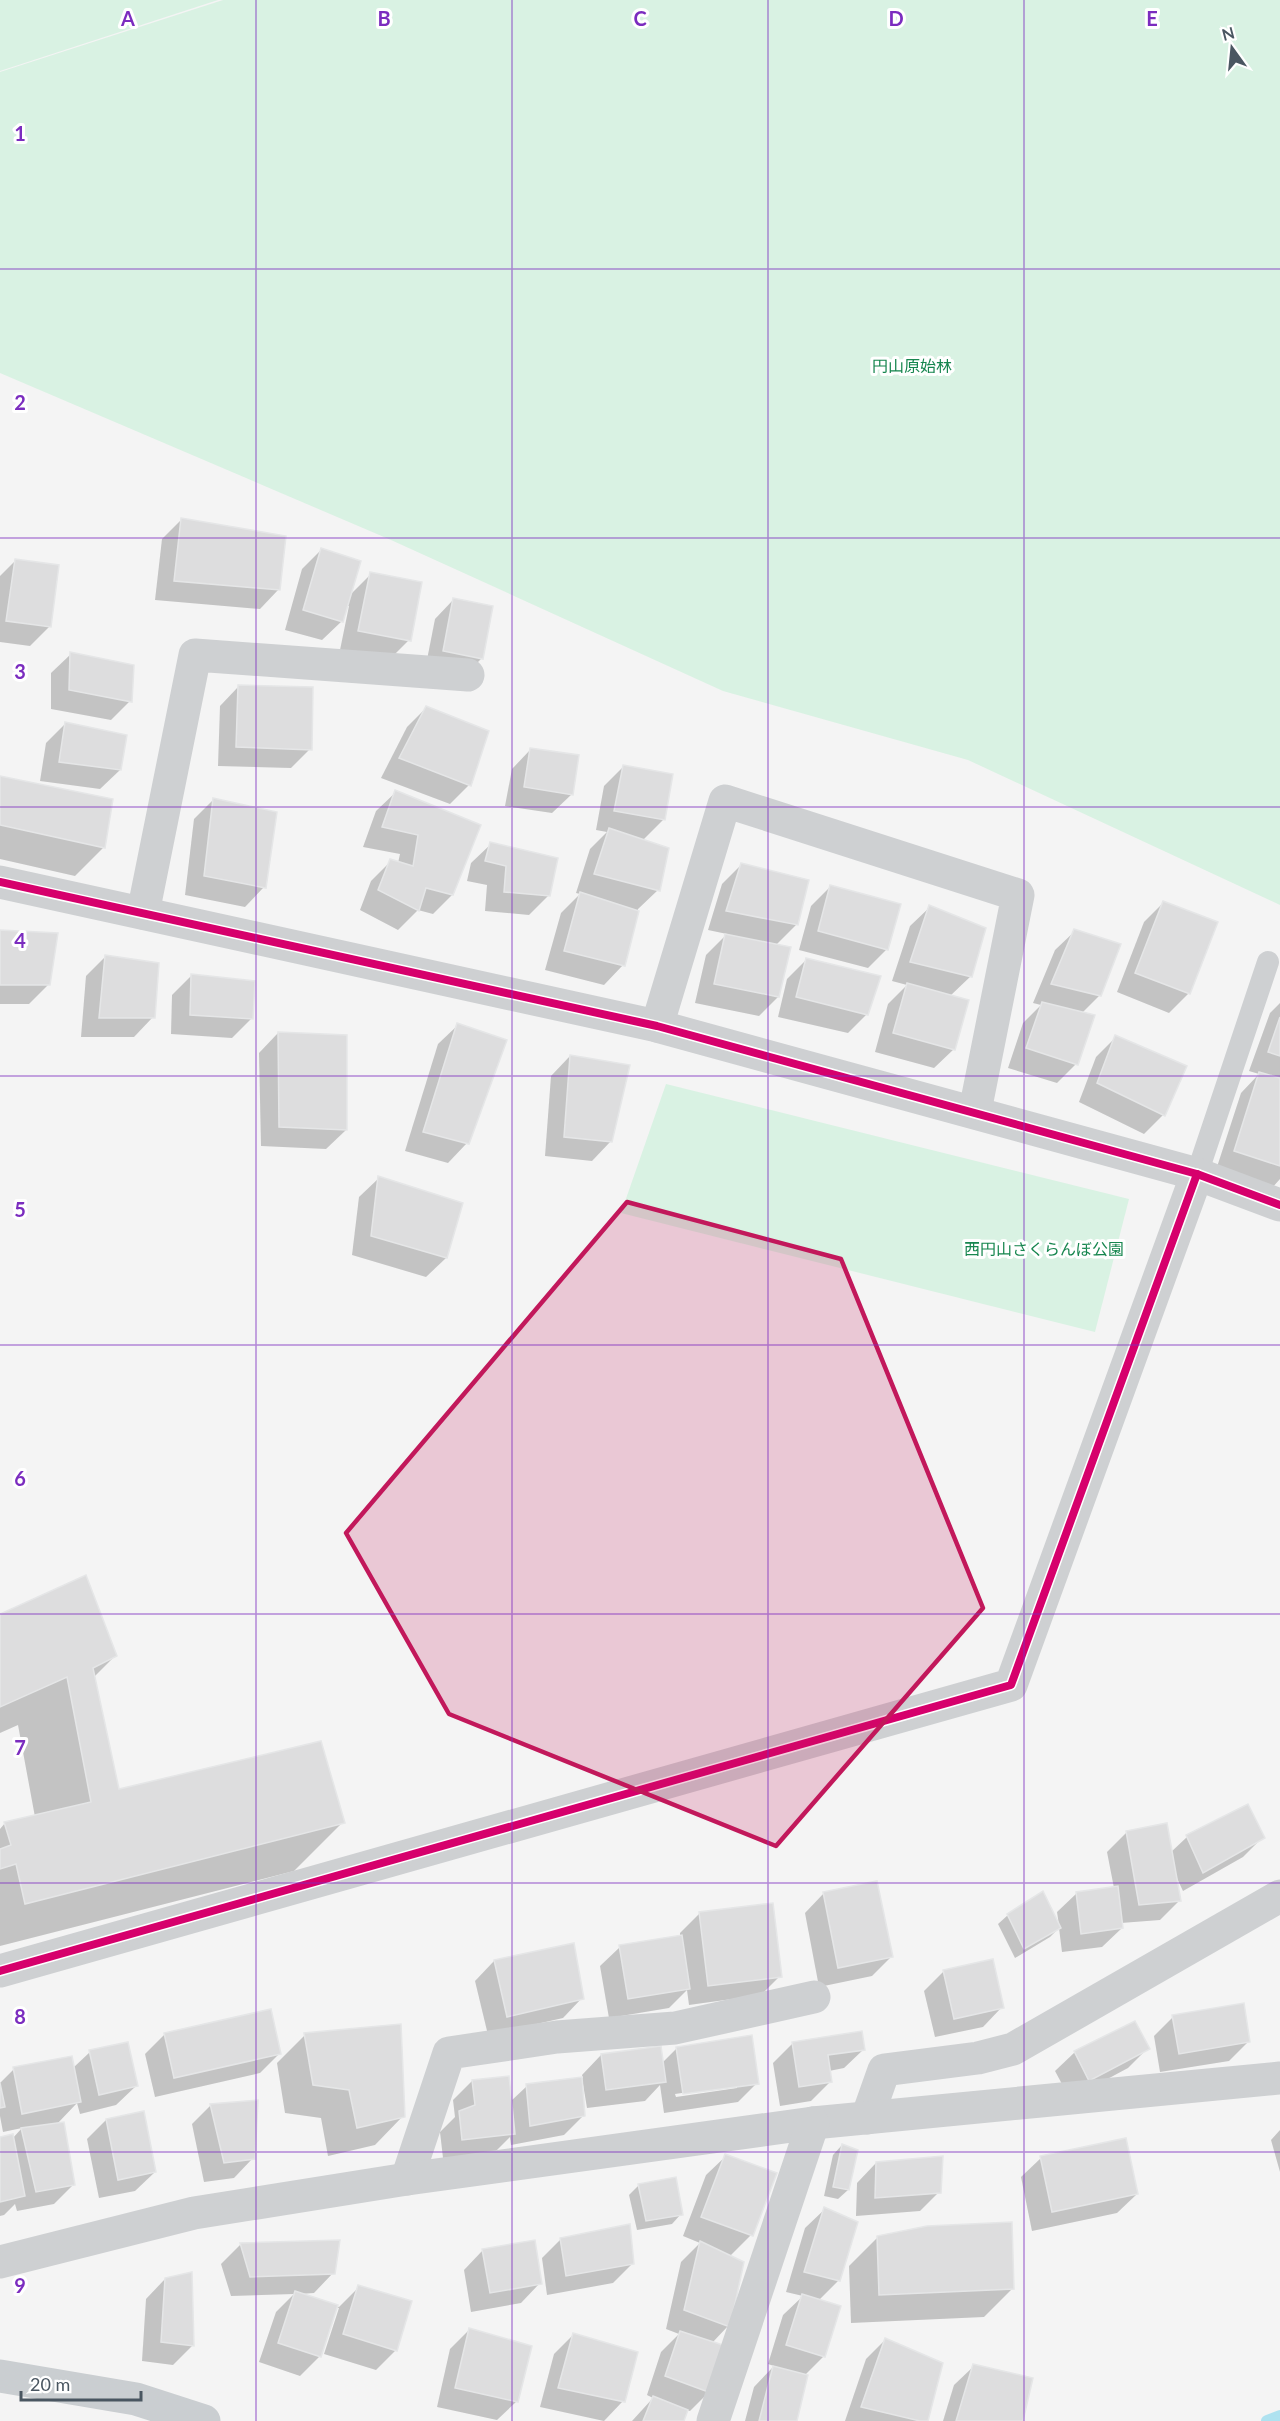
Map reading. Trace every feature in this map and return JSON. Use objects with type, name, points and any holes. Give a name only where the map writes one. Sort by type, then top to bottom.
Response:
[{"type":"main road","points":[[0,2376],[136,2399],[204,2421]]},
{"type":"street","points":[[142,913],[195,655],[468,675]]},
{"type":"street","points":[[657,1026],[725,801],[1018,895],[975,1111]]},
{"type":"street","points":[[0,882],[657,1026],[975,1111],[1197,1174],[1280,1205]]},
{"type":"street","points":[[0,1971],[1011,1685],[1197,1174]]},
{"type":"street","points":[[867,2118],[884,2070],[978,2058],[1013,2049],[1280,1896]]},
{"type":"street","points":[[407,2179],[449,2053],[557,2037],[675,2028],[814,1997]]},
{"type":"street","points":[[0,2262],[194,2213],[407,2179],[813,2123],[1280,2078]]},
{"type":"street","points":[[713,2421],[813,2123]]},
{"type":"lane","points":[[1197,1174],[1268,962]]},
{"type":"highlighted area","points":[[627,1202],[841,1259],[983,1608],[776,1846],[449,1714],[346,1533]]},
{"type":"green space","points":[[0,0],[218,0],[0,71]]},
{"type":"green space","name":"円山原始林","points":[[223,0],[1280,0],[1280,905],[968,760],[723,691],[391,540],[0,373],[0,72]]},
{"type":"green space","name":"西円山さくらんぼ公園","points":[[666,1084],[1129,1199],[1095,1332],[621,1213]]},
{"type":"building","points":[[181,518],[286,536],[280,590],[174,581]]},
{"type":"building","points":[[321,548],[361,561],[343,622],[303,610]]},
{"type":"building","points":[[15,559],[59,565],[51,627],[6,621]]},
{"type":"building","points":[[370,572],[422,582],[411,641],[358,631]]},
{"type":"building","points":[[453,598],[493,606],[483,659],[443,651]]},
{"type":"building","points":[[70,652],[134,665],[132,702],[69,690]]},
{"type":"building","points":[[238,685],[313,687],[312,750],[236,747]]},
{"type":"building","points":[[426,706],[489,731],[471,786],[399,758]]},
{"type":"building","points":[[65,722],[127,735],[121,770],[59,762]]},
{"type":"building","points":[[530,748],[579,755],[573,795],[524,787]]},
{"type":"building","points":[[623,765],[673,774],[665,820],[614,811]]},
{"type":"building","points":[[0,776],[113,799],[105,848],[0,825]]},
{"type":"building","points":[[395,790],[481,825],[453,895],[426,888],[419,911],[378,890],[390,859],[413,866],[418,835],[382,827]]},
{"type":"building","points":[[213,798],[277,812],[266,888],[204,876]]},
{"type":"building","points":[[609,828],[669,848],[660,891],[594,874]]},
{"type":"building","points":[[490,842],[558,858],[550,896],[504,892],[506,866],[485,861]]},
{"type":"building","points":[[741,863],[809,880],[798,925],[726,911]]},
{"type":"building","points":[[830,885],[901,904],[888,950],[818,931]]},
{"type":"building","points":[[580,892],[639,911],[625,966],[564,951]]},
{"type":"building","points":[[1163,901],[1218,922],[1190,994],[1135,973]]},
{"type":"building","points":[[929,905],[986,928],[972,977],[910,962]]},
{"type":"building","points":[[1074,929],[1121,944],[1101,996],[1051,984]]},
{"type":"building","points":[[0,930],[58,933],[50,985],[0,985]]},
{"type":"building","points":[[725,934],[791,947],[779,997],[714,984]]},
{"type":"building","points":[[105,955],[159,963],[155,1018],[99,1018]]},
{"type":"building","points":[[806,958],[881,976],[868,1015],[796,997]]},
{"type":"building","points":[[191,974],[255,981],[253,1019],[190,1015]]},
{"type":"building","points":[[907,983],[969,1000],[955,1050],[893,1033]]},
{"type":"building","points":[[1042,1002],[1095,1015],[1078,1065],[1026,1048]]},
{"type":"building","points":[[1280,1017],[1280,1056],[1268,1052]]},
{"type":"building","points":[[457,1023],[507,1040],[469,1144],[423,1132]]},
{"type":"building","points":[[278,1032],[347,1035],[347,1130],[279,1127]]},
{"type":"building","points":[[1115,1035],[1187,1066],[1165,1116],[1097,1083]]},
{"type":"building","points":[[570,1055],[630,1065],[612,1142],[564,1137]]},
{"type":"building","points":[[1259,1072],[1280,1078],[1280,1166],[1234,1151]]},
{"type":"building","points":[[378,1176],[463,1203],[447,1258],[371,1236]]},
{"type":"building","points":[[86,1575],[117,1656],[93,1668],[119,1789],[321,1741],[345,1823],[25,1904],[16,1864],[0,1869],[0,1849],[11,1845],[4,1822],[91,1802],[67,1677],[0,1707],[0,1614]]},
{"type":"building","points":[[1248,1804],[1265,1838],[1203,1873],[1186,1835]]},
{"type":"building","points":[[1167,1823],[1181,1901],[1139,1905],[1126,1831]]},
{"type":"building","points":[[877,1881],[893,1957],[838,1968],[823,1892]]},
{"type":"building","points":[[1118,1886],[1123,1928],[1081,1934],[1076,1892]]},
{"type":"building","points":[[1043,1891],[1061,1928],[1024,1949],[1007,1914]]},
{"type":"building","points":[[773,1903],[782,1977],[708,1986],[699,1912]]},
{"type":"building","points":[[682,1935],[690,1989],[628,1999],[619,1945]]},
{"type":"building","points":[[574,1943],[584,1999],[507,2017],[494,1960]]},
{"type":"building","points":[[993,1959],[1004,2008],[954,2019],[943,1970]]},
{"type":"building","points":[[1244,2003],[1250,2042],[1179,2054],[1172,2015]]},
{"type":"building","points":[[271,2009],[281,2054],[174,2078],[164,2033]]},
{"type":"building","points":[[1135,2021],[1150,2049],[1089,2081],[1074,2051]]},
{"type":"building","points":[[401,2024],[405,2117],[357,2128],[349,2090],[313,2085],[304,2033]]},
{"type":"building","points":[[862,2031],[865,2050],[828,2055],[832,2082],[799,2087],[792,2042]]},
{"type":"building","points":[[752,2035],[759,2084],[683,2094],[676,2047]]},
{"type":"building","points":[[128,2042],[138,2086],[99,2095],[89,2050]]},
{"type":"building","points":[[661,2046],[666,2082],[606,2090],[601,2054]]},
{"type":"building","points":[[72,2056],[81,2102],[22,2114],[13,2067]]},
{"type":"building","points":[[509,2076],[515,2134],[462,2140],[459,2111],[475,2105],[472,2080]]},
{"type":"building","points":[[582,2077],[585,2116],[530,2126],[526,2084]]},
{"type":"building","points":[[0,2083],[5,2107],[0,2108]]},
{"type":"building","points":[[258,2100],[255,2159],[224,2163],[210,2104]]},
{"type":"building","points":[[144,2111],[156,2172],[118,2180],[106,2119]]},
{"type":"building","points":[[64,2122],[75,2185],[36,2192],[21,2128]]},
{"type":"building","points":[[13,2134],[25,2196],[0,2202],[0,2137]]},
{"type":"building","points":[[1126,2138],[1138,2194],[1052,2212],[1040,2156]]},
{"type":"building","points":[[842,2144],[858,2150],[849,2190],[833,2187]]},
{"type":"building","points":[[725,2154],[777,2173],[753,2236],[701,2217]]},
{"type":"building","points":[[943,2156],[941,2193],[875,2198],[876,2162]]},
{"type":"building","points":[[676,2177],[683,2215],[646,2221],[638,2184]]},
{"type":"building","points":[[824,2207],[858,2222],[840,2281],[804,2272]]},
{"type":"building","points":[[1012,2222],[1014,2289],[879,2295],[877,2236],[927,2226]]},
{"type":"building","points":[[630,2224],[634,2264],[566,2276],[560,2238]]},
{"type":"building","points":[[340,2240],[335,2274],[250,2277],[240,2243]]},
{"type":"building","points":[[535,2240],[542,2284],[490,2293],[482,2249]]},
{"type":"building","points":[[700,2241],[744,2262],[730,2327],[684,2310]]},
{"type":"building","points":[[192,2272],[194,2346],[161,2342],[165,2278]]},
{"type":"building","points":[[358,2285],[412,2301],[397,2351],[343,2334]]},
{"type":"building","points":[[295,2291],[338,2305],[321,2357],[278,2343]]},
{"type":"building","points":[[802,2294],[841,2306],[825,2357],[786,2345]]},
{"type":"building","points":[[469,2328],[532,2346],[518,2402],[455,2388]]},
{"type":"building","points":[[680,2331],[723,2345],[711,2393],[665,2376]]},
{"type":"building","points":[[573,2333],[638,2352],[625,2402],[558,2388]]},
{"type":"building","points":[[885,2338],[943,2363],[928,2421],[861,2407]]},
{"type":"building","points":[[973,2364],[1033,2378],[1023,2421],[956,2421]]},
{"type":"building","points":[[773,2366],[808,2375],[797,2421],[759,2421]]},
{"type":"building","points":[[653,2396],[688,2410],[684,2421],[643,2421]]},
{"type":"waterway","points":[[1267,2421],[1280,2416]]},
{"type":"cycle path","points":[[0,882],[657,1026],[1197,1174],[1280,1205]]},
{"type":"cycle path","points":[[0,1971],[1011,1685],[1197,1174]]}]
